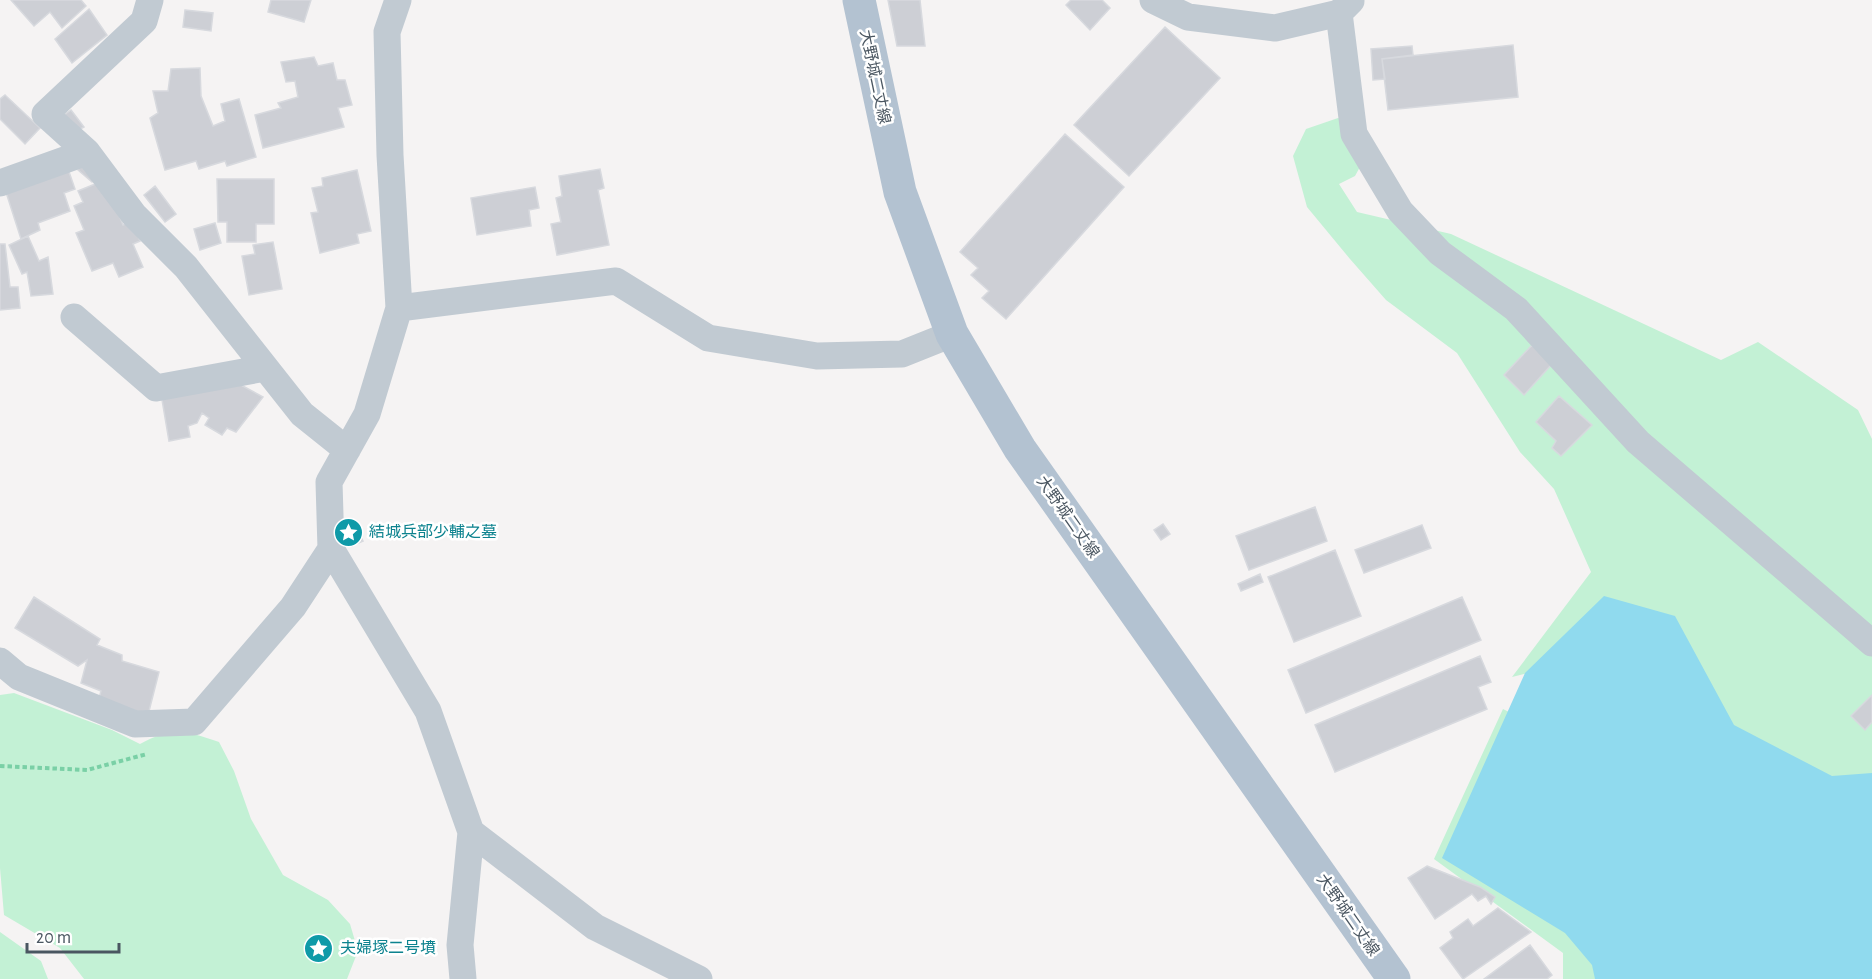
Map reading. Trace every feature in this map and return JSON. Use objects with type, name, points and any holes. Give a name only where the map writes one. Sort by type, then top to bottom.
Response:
[{"type":"main road","name":"大野城二丈線","points":[[859,0],[900,192],[952,334],[1020,449],[1394,979]]},
{"type":"street","points":[[150,0],[144,21],[45,114],[87,152],[134,215],[186,267],[302,414],[347,450]]},
{"type":"street","points":[[398,0],[387,32],[390,155],[399,308],[367,414],[329,482],[331,549],[428,711],[471,832],[460,945],[463,979]]},
{"type":"street","points":[[1153,0],[1188,17],[1275,28],[1345,7],[1353,134],[1400,211],[1440,253],[1516,309],[1638,442],[1872,644]]},
{"type":"street","points":[[0,183],[87,152]]},
{"type":"street","points":[[399,308],[616,281],[708,338],[817,356],[902,354],[952,334]]},
{"type":"street","points":[[74,317],[156,388],[266,368]]},
{"type":"street","points":[[0,661],[19,677],[135,724],[194,722],[292,607],[331,549]]},
{"type":"street","points":[[471,832],[595,927],[699,979]]},
{"type":"path","points":[[0,766],[87,770],[152,753]]},
{"type":"green space","points":[[1338,118],[1363,125],[1371,147],[1355,176],[1339,184],[1357,212],[1451,234],[1721,360],[1758,342],[1858,410],[1872,439],[1872,791],[1826,779],[1545,669],[1512,677],[1591,572],[1554,489],[1520,452],[1457,353],[1386,300],[1307,207],[1293,156],[1306,129]]},
{"type":"green space","points":[[14,693],[112,730],[140,744],[161,735],[179,732],[219,742],[234,771],[251,819],[283,875],[328,900],[350,924],[358,951],[347,979],[84,979],[60,948],[4,915],[0,868],[0,695]]},
{"type":"green space","points":[[1503,709],[1523,719],[1547,860],[1605,979],[1563,979],[1563,953],[1434,859]]},
{"type":"green space","points":[[0,932],[41,961],[48,979],[0,979]]},
{"type":"water","points":[[1604,596],[1675,616],[1734,725],[1832,776],[1872,773],[1872,979],[1595,979],[1592,965],[1565,933],[1442,858],[1525,673]]},
{"type":"building","points":[[11,0],[81,0],[86,6],[62,28],[50,12],[34,26]]},
{"type":"building","points":[[271,0],[311,0],[304,22],[268,12]]},
{"type":"building","points":[[888,0],[920,0],[925,46],[897,46]]},
{"type":"building","points":[[1071,0],[1102,0],[1110,8],[1090,30],[1066,5]]},
{"type":"building","points":[[89,9],[107,35],[72,63],[55,39]]},
{"type":"building","points":[[185,10],[213,13],[211,31],[183,27]]},
{"type":"building","points":[[1165,27],[1220,78],[1129,176],[1074,125]]},
{"type":"building","points":[[1513,45],[1518,97],[1388,110],[1382,59]]},
{"type":"building","points":[[1412,46],[1413,55],[1382,59],[1385,79],[1373,80],[1371,49]]},
{"type":"building","points":[[314,57],[318,66],[333,63],[337,80],[345,80],[352,105],[338,108],[344,127],[263,148],[255,115],[281,108],[278,103],[298,97],[295,81],[286,82],[281,62]]},
{"type":"building","points":[[200,68],[201,96],[213,126],[225,121],[221,104],[239,99],[256,157],[227,166],[225,161],[199,169],[196,161],[165,170],[150,118],[158,113],[153,91],[168,91],[171,69]]},
{"type":"building","points":[[5,95],[40,128],[25,144],[0,119],[0,99]]},
{"type":"building","points":[[71,110],[84,127],[75,132],[64,115]]},
{"type":"building","points":[[1065,134],[1124,187],[1006,319],[982,298],[989,291],[971,275],[978,268],[960,252]]},
{"type":"building","points":[[86,161],[100,173],[92,182],[78,170]]},
{"type":"building","points":[[67,166],[75,189],[64,193],[70,211],[38,223],[40,230],[21,239],[4,186]]},
{"type":"building","points":[[600,169],[604,188],[598,190],[609,245],[557,255],[551,224],[561,222],[556,198],[562,196],[559,176]]},
{"type":"building","points":[[357,170],[371,231],[357,234],[359,243],[320,253],[311,213],[318,212],[312,188],[323,186],[322,178]]},
{"type":"building","points":[[217,179],[274,179],[274,224],[256,224],[256,242],[227,242],[227,222],[218,222]]},
{"type":"building","points":[[105,180],[123,225],[132,221],[140,241],[133,244],[143,267],[119,277],[113,263],[92,271],[76,233],[84,230],[74,206],[83,202],[78,191]]},
{"type":"building","points":[[155,186],[176,214],[165,222],[144,195]]},
{"type":"building","points":[[535,187],[539,208],[529,210],[531,226],[477,235],[471,198]]},
{"type":"building","points":[[215,223],[221,243],[200,250],[194,229]]},
{"type":"building","points":[[28,236],[39,261],[48,257],[53,294],[31,296],[27,272],[22,274],[9,245]]},
{"type":"building","points":[[273,242],[282,289],[249,295],[242,256],[255,254],[253,245]]},
{"type":"building","points":[[0,244],[5,244],[10,287],[18,287],[20,308],[0,310]]},
{"type":"building","points":[[1532,345],[1552,364],[1524,395],[1504,375]]},
{"type":"building","points":[[228,378],[263,397],[236,432],[227,428],[222,435],[205,425],[209,418],[202,413],[197,423],[188,426],[190,437],[169,441],[160,388]]},
{"type":"building","points":[[1559,396],[1592,425],[1561,456],[1552,448],[1556,441],[1536,422]]},
{"type":"building","points":[[1315,507],[1327,541],[1249,570],[1236,536]]},
{"type":"building","points":[[1163,524],[1170,534],[1161,540],[1154,530]]},
{"type":"building","points":[[1422,525],[1431,548],[1364,573],[1355,550]]},
{"type":"building","points":[[356,527],[363,541],[351,546],[345,532]]},
{"type":"building","points":[[1335,550],[1361,616],[1294,642],[1268,577]]},
{"type":"building","points":[[1260,574],[1263,582],[1241,591],[1238,584]]},
{"type":"building","points":[[34,597],[100,639],[97,645],[122,655],[122,661],[159,672],[147,719],[97,706],[101,691],[81,683],[87,660],[78,666],[15,628]]},
{"type":"building","points":[[1462,597],[1481,640],[1306,713],[1288,670]]},
{"type":"building","points":[[1480,656],[1491,682],[1478,687],[1487,709],[1335,772],[1315,725]]},
{"type":"building","points":[[1872,695],[1872,722],[1865,730],[1851,716]]},
{"type":"building","points":[[1427,866],[1480,887],[1495,897],[1491,904],[1486,896],[1478,901],[1472,894],[1435,919],[1408,878]]},
{"type":"building","points":[[1498,908],[1531,932],[1463,979],[1440,948],[1453,938],[1450,932],[1468,919],[1473,926]]},
{"type":"building","points":[[1530,945],[1552,975],[1547,979],[1484,979]]},
{"type":"place","name":"結城兵部少輔之墓","points":[[348,532]]},
{"type":"place","name":"夫婦塚二号墳","points":[[319,948]]}]
